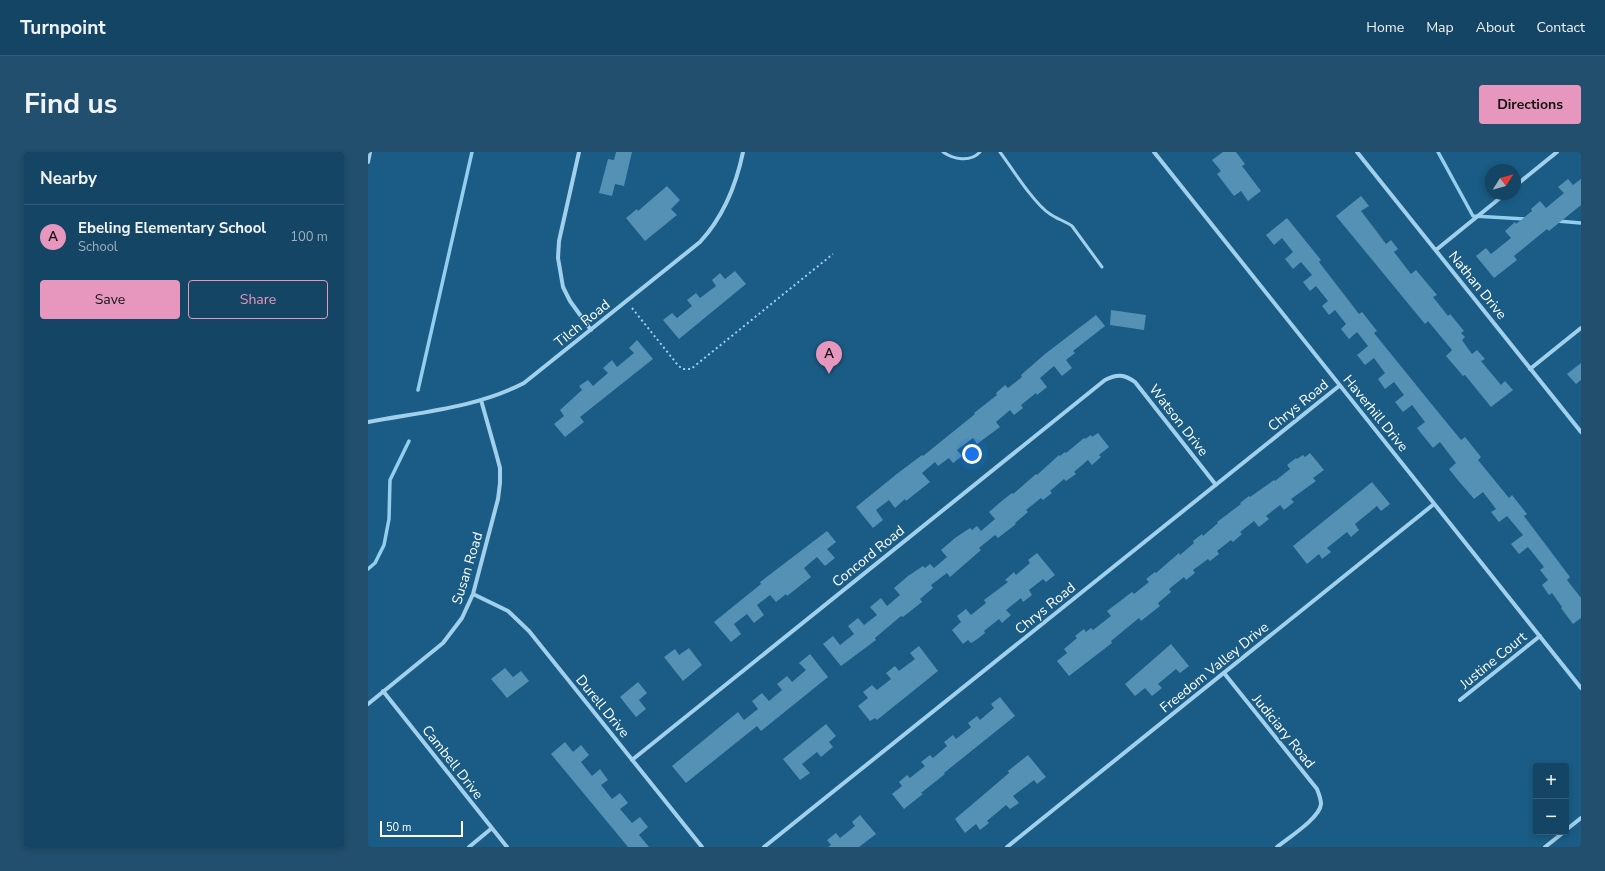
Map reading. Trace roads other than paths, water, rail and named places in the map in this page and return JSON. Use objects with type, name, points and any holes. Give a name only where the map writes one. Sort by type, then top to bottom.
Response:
[{"type":"street","points":[[368,162],[370,152]]},
{"type":"street","points":[[579,152],[559,240],[558,258],[564,287],[570,301],[591,330]]},
{"type":"street","name":"Tilch Road","points":[[368,422],[481,400],[508,391],[524,383],[686,254],[712,228],[721,215],[734,185],[743,152]]},
{"type":"street","name":"Haverhill Drive","points":[[1154,152],[1581,688]]},
{"type":"street","name":"Nathan Drive","points":[[1357,152],[1581,432]]},
{"type":"street","points":[[1521,181],[1557,152]]},
{"type":"street","points":[[1436,250],[1498,200]]},
{"type":"street","points":[[1530,369],[1581,328]]},
{"type":"street","name":"Watson Drive","points":[[1120,375],[1128,377],[1135,382],[1216,485]]},
{"type":"street","name":"Concord Road","points":[[632,760],[1105,380],[1112,376],[1120,375]]},
{"type":"street","name":"Chrys Road","points":[[764,847],[1340,386]]},
{"type":"street","name":"Susan Road","points":[[368,704],[443,643],[462,618],[473,594],[498,499],[500,483],[500,468],[481,400]]},
{"type":"street","name":"Freedom Valley Drive","points":[[1007,847],[1434,504]]},
{"type":"street","name":"Durell Drive","points":[[473,594],[497,604],[518,619],[529,631],[702,847]]},
{"type":"street","name":"Justine Court","points":[[1460,700],[1540,636]]},
{"type":"street","name":"Judiciary Road","points":[[1224,673],[1317,789],[1320,796],[1321,805],[1313,818],[1277,847]]},
{"type":"street","name":"Cambell Drive","points":[[383,691],[506,847]]},
{"type":"street","points":[[1569,828],[1581,818]]},
{"type":"street","points":[[469,847],[492,828]]},
{"type":"street","points":[[1545,847],[1560,835]]},
{"type":"lane","points":[[943,152],[954,158],[967,159],[979,154],[980,152]]},
{"type":"lane","points":[[1000,152],[1049,214],[1072,226],[1102,267]]},
{"type":"waterway","points":[[418,390],[472,152]]},
{"type":"waterway","points":[[1438,152],[1473,216],[1525,219]]},
{"type":"waterway","points":[[1557,221],[1581,223]]},
{"type":"waterway","points":[[368,569],[375,563],[384,545],[389,519],[390,480],[409,441]]},
{"type":"place","name":"Ebeling Elementary School","points":[[829,374]]}]
